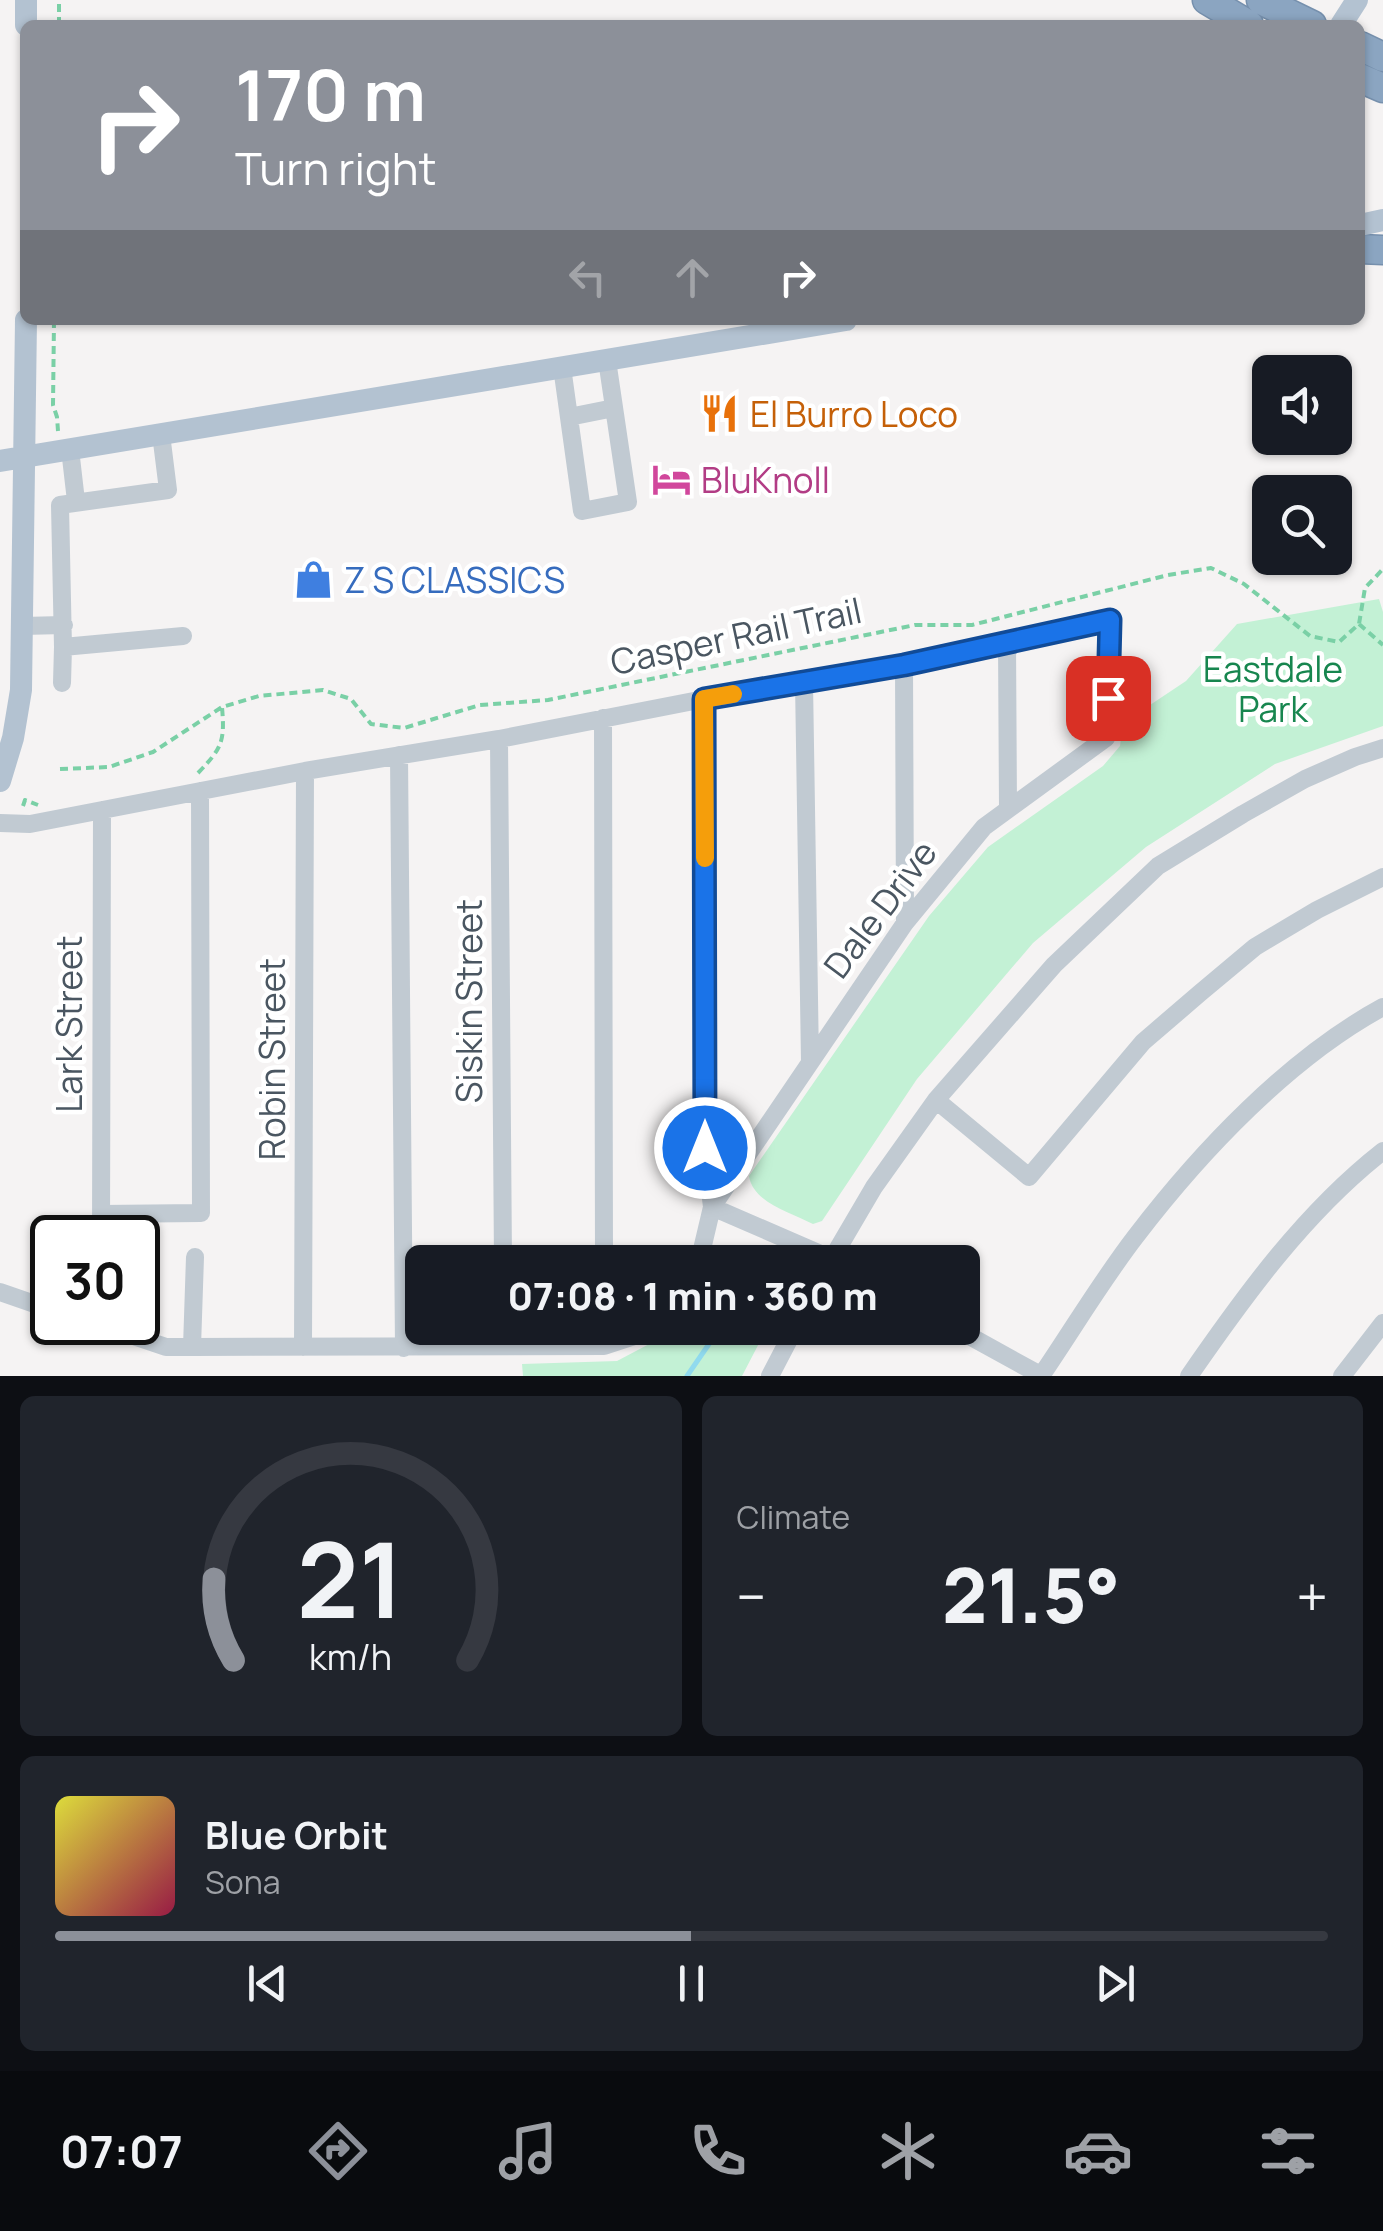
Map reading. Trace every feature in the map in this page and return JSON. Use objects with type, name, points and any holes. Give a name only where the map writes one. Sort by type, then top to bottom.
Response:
[{"type":"highway","points":[[1207,0],[1241,20]]},
{"type":"highway","points":[[1261,0],[1302,20]]},
{"type":"main road","points":[[0,781],[14,738],[21,690],[26,325]]},
{"type":"main road","points":[[0,461],[816,325]]},
{"type":"street","points":[[562,366],[582,511],[628,502],[607,360]]},
{"type":"street","points":[[570,417],[614,408]]},
{"type":"street","points":[[62,683],[60,505],[168,490],[161,434]]},
{"type":"street","points":[[64,450],[76,501]]},
{"type":"street","name":"Dale Drive","points":[[703,1245],[712,1207],[904,923],[984,827],[1106,738],[1110,620],[1007,642]]},
{"type":"street","points":[[22,626],[64,625]]},
{"type":"street","points":[[63,648],[184,636]]},
{"type":"street","points":[[8,823],[30,824],[102,810],[198,783],[305,771],[499,739],[904,665],[1007,642],[1008,810]]},
{"type":"street","points":[[904,665],[904,923]]},
{"type":"street","points":[[804,682],[810,1062]]},
{"type":"street","points":[[704,699],[705,1148],[712,1207],[798,1245]]},
{"type":"street","points":[[604,718],[604,1245]]},
{"type":"street","name":"Siskin Street","points":[[499,739],[503,1245]]},
{"type":"street","points":[[843,1245],[874,1187],[936,1100],[1054,964],[1158,866],[1305,779],[1383,748]]},
{"type":"street","points":[[399,755],[404,1348]]},
{"type":"street","name":"Robin Street","points":[[303,1347],[305,771]]},
{"type":"street","points":[[101,1214],[201,1213],[198,783]]},
{"type":"street","name":"Lark Street","points":[[101,1214],[102,810]]},
{"type":"street","points":[[936,1100],[1029,1177],[1143,1042],[1200,993],[1255,947],[1316,910],[1383,877]]},
{"type":"street","points":[[980,1342],[1041,1376],[1136,1236],[1199,1162],[1314,1050],[1383,1007]]},
{"type":"street","points":[[1189,1376],[1243,1298],[1311,1218],[1383,1151]]},
{"type":"street","points":[[192,1347],[195,1256]]},
{"type":"street","points":[[0,1292],[30,1302]]},
{"type":"street","points":[[1342,1376],[1383,1323]]},
{"type":"street","points":[[160,1344],[404,1348],[524,1345]]},
{"type":"street","points":[[770,1376],[786,1345]]},
{"type":"path","points":[[54,325],[53,405],[64,450]]},
{"type":"path","name":"Casper Rail Trail","points":[[60,769],[109,767],[153,752],[222,708],[259,696],[323,690],[351,699],[372,724],[404,728],[480,705],[548,700],[915,626],[972,626],[1168,575],[1211,568],[1244,584],[1310,636],[1339,642],[1359,624]]},
{"type":"path","points":[[1383,570],[1365,588],[1359,624],[1383,645]]},
{"type":"path","points":[[198,783],[225,737],[222,708]]},
{"type":"path","points":[[8,823],[25,800],[47,808]]},
{"type":"green space","name":"Eastdale Park","points":[[1379,599],[1383,612],[1383,726],[1275,764],[1146,847],[1033,943],[917,1079],[822,1221],[813,1224],[774,1206],[758,1193],[749,1176],[929,916],[988,847],[1103,766],[1120,746],[1123,723],[1186,681],[1237,624]]},
{"type":"green space","points":[[647,1345],[758,1345],[742,1376],[523,1376],[522,1364],[617,1361]]},
{"type":"waterway","points":[[687,1376],[708,1345]]},
{"type":"slow traffic","points":[[705,858],[704,699],[733,694]]},
{"type":"place","name":"El Burro Loco","points":[[720,414]]},
{"type":"place","name":"BluKnoll","points":[[671,480]]},
{"type":"place","name":"Z S CLASSICS","points":[[314,580]]},
{"type":"route","points":[[705,1148],[704,699],[904,665],[1110,620],[1108,698]]}]
